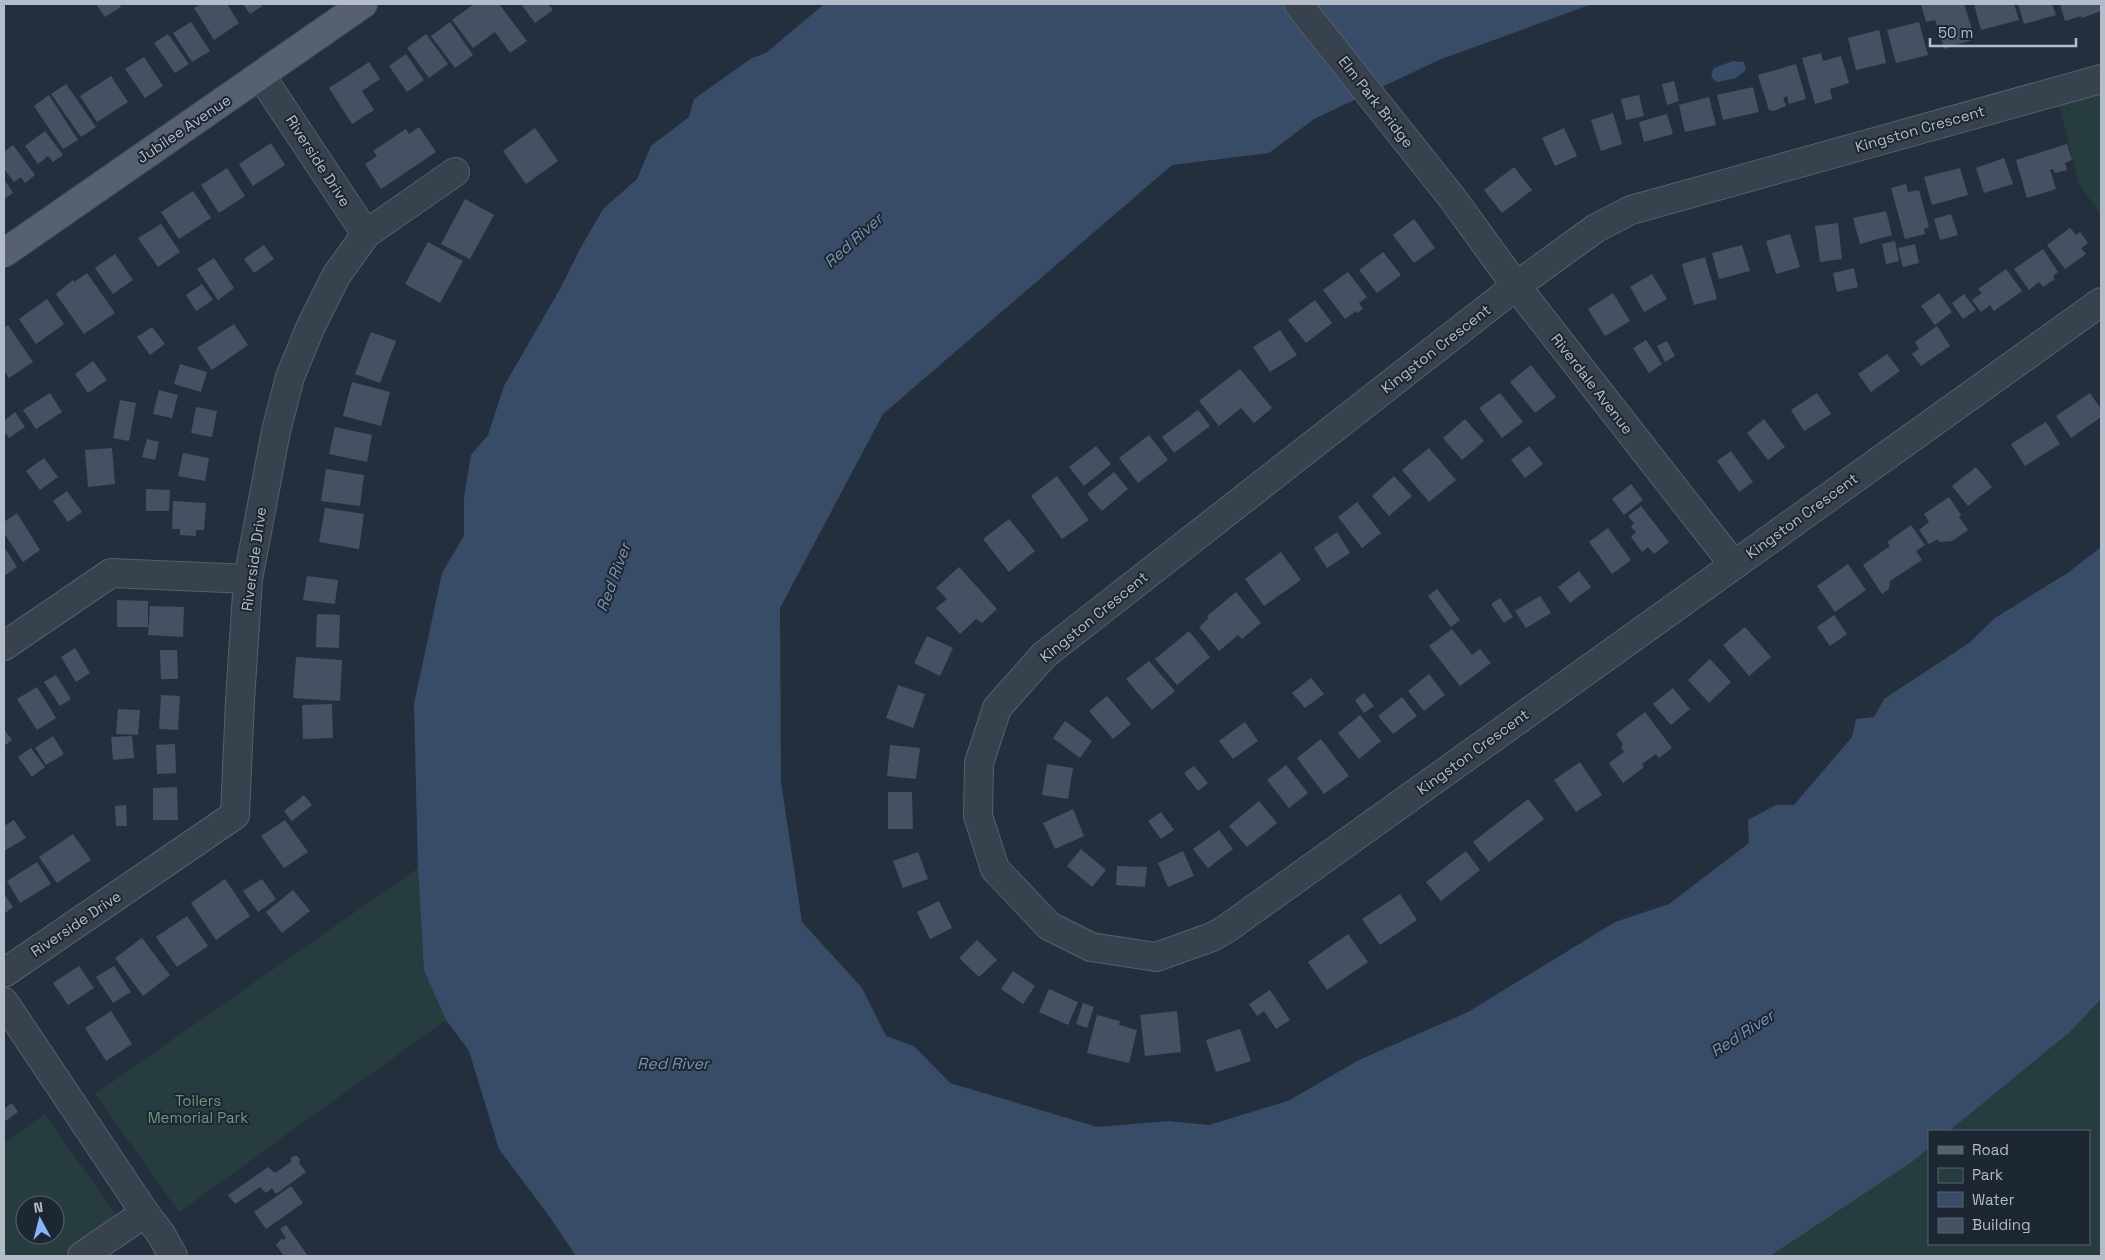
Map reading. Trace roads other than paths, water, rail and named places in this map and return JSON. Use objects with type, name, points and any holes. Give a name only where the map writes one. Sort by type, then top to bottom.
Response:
[{"type":"main road","name":"Jubilee Avenue","points":[[4,253],[363,4]]},
{"type":"street","name":"Elm Park Bridge","points":[[1298,4],[1453,199]]},
{"type":"street","name":"Riverside Drive","points":[[4,973],[235,815],[248,579],[276,431],[290,377],[311,326],[336,276],[366,234],[261,76]]},
{"type":"street","name":"Kingston Crescent","points":[[2101,79],[1631,210],[1596,228],[1516,286],[1044,655],[998,708],[979,763],[978,816],[995,869],[1050,926],[1091,947],[1156,957],[1212,936],[1234,923],[2101,302]]},
{"type":"street","points":[[366,234],[455,172]]},
{"type":"street","name":"Riverdale Avenue","points":[[1453,199],[1516,286],[1734,565]]},
{"type":"street","points":[[4,646],[111,573],[248,579]]},
{"type":"street","points":[[4,1002],[161,1234],[173,1256]]},
{"type":"street","points":[[82,1256],[145,1213]]},
{"type":"water","name":"Red River","points":[[824,4],[1592,4],[1439,60],[1314,119],[1269,153],[1172,165],[883,414],[780,608],[781,782],[802,922],[862,988],[886,1036],[914,1046],[950,1083],[1097,1127],[1169,1121],[1209,1125],[1288,1101],[1359,1060],[1468,1012],[1615,922],[1669,904],[1749,843],[1748,820],[1776,805],[1794,805],[1852,737],[1856,719],[1874,717],[1884,699],[1969,643],[1995,618],[2069,572],[2101,547],[2101,999],[2070,1032],[1950,1130],[1928,1130],[1928,1149],[1912,1162],[1770,1256],[576,1256],[499,1149],[469,1051],[446,1020],[424,971],[418,868],[414,704],[442,573],[464,536],[464,497],[471,455],[488,435],[504,386],[560,289],[603,209],[637,179],[651,146],[689,117],[694,99],[752,58],[766,53]]},
{"type":"water","points":[[1733,61],[1744,62],[1746,70],[1736,78],[1718,82],[1714,80],[1711,75],[1714,68]]},
{"type":"park label","name":"Toilers Memorial Park","points":[[198,1110]]}]
